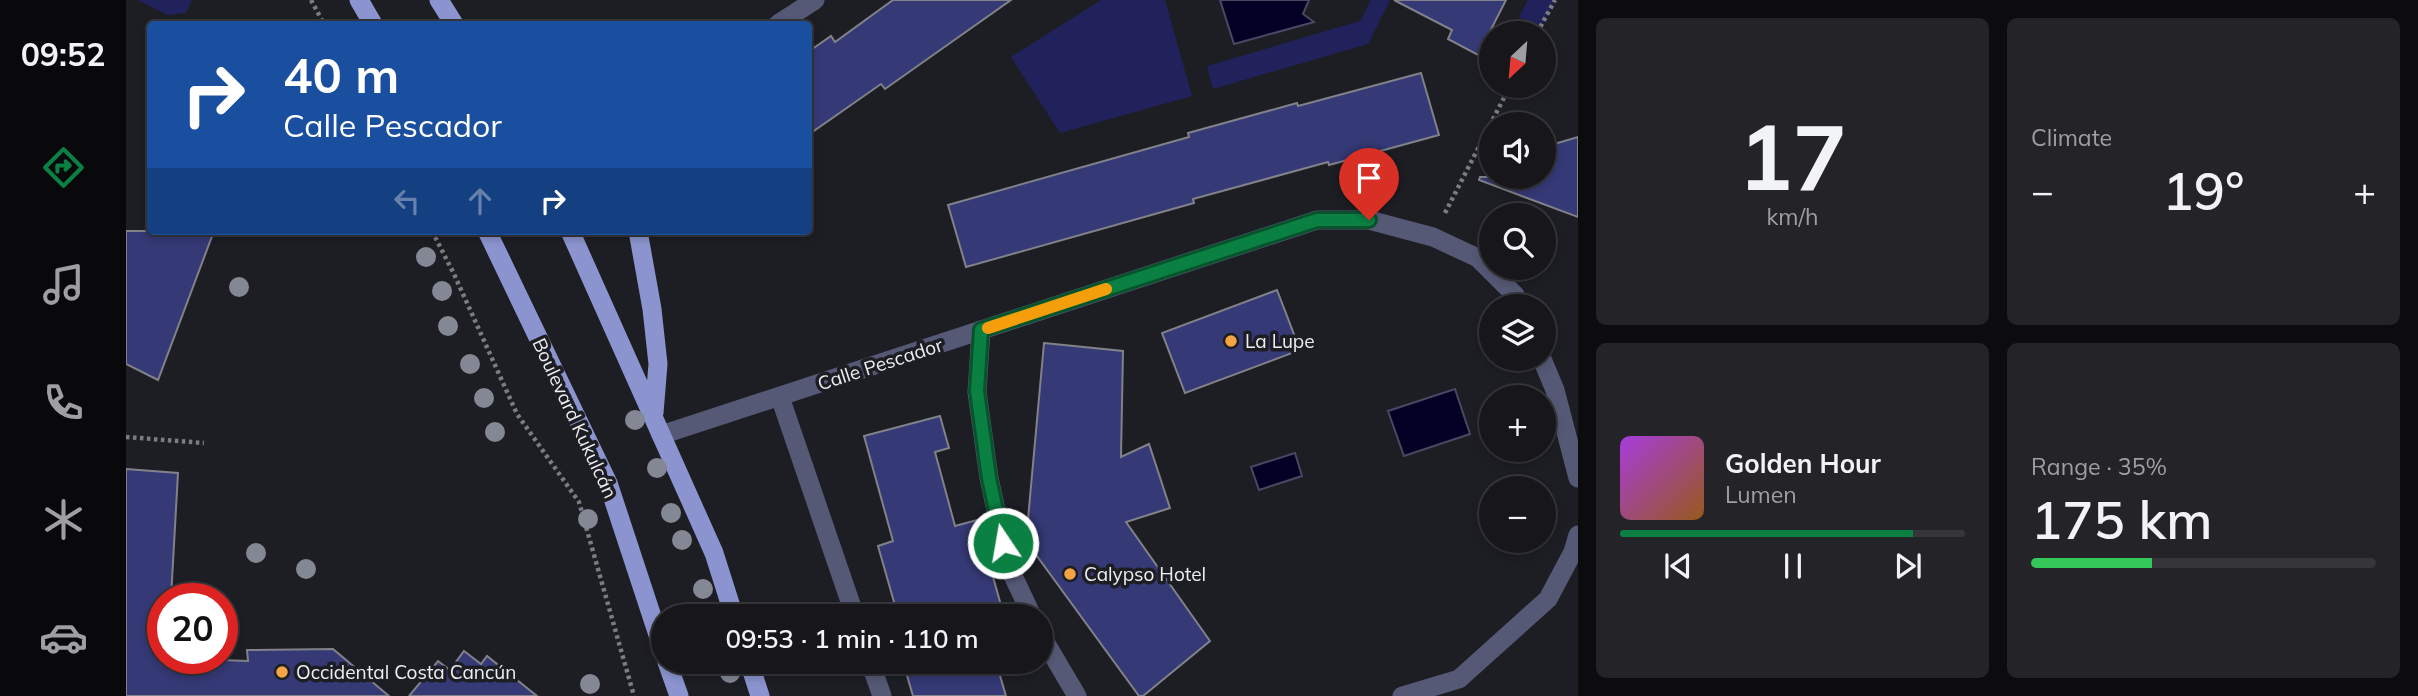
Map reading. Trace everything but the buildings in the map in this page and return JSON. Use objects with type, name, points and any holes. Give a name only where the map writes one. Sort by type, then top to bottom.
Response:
[{"type":"main road","points":[[359,0],[371,21]]},
{"type":"main road","points":[[439,0],[452,21]]},
{"type":"main road","name":"Boulevard Kukulcán","points":[[489,235],[608,483],[651,614]]},
{"type":"main road","points":[[572,235],[714,553],[730,604]]},
{"type":"main road","points":[[639,235],[652,309],[658,364],[657,426]]},
{"type":"main road","points":[[671,674],[679,696]]},
{"type":"main road","points":[[753,674],[760,696]]},
{"type":"street","points":[[783,21],[815,0]]},
{"type":"street","name":"Calle Pescador","points":[[657,426],[780,397],[1317,220],[1369,220],[1433,237],[1478,258],[1514,294]]},
{"type":"street","points":[[981,330],[977,391],[989,478],[1008,565],[1026,604]]},
{"type":"street","points":[[1547,371],[1555,390],[1578,478]]},
{"type":"street","points":[[780,397],[851,604]]},
{"type":"street","points":[[1402,696],[1459,679],[1548,599],[1576,549]]},
{"type":"street","points":[[1053,655],[1077,696]]},
{"type":"street","points":[[874,674],[882,696]]},
{"type":"path","points":[[311,0],[322,21]]},
{"type":"path","points":[[1544,21],[1555,0]]},
{"type":"path","points":[[1433,237],[1504,98]]},
{"type":"path","points":[[434,235],[517,414],[579,502],[634,696]]},
{"type":"path","points":[[126,437],[204,443]]},
{"type":"shaded area","points":[[138,0],[192,0],[186,13],[168,15]]},
{"type":"shaded area","points":[[1101,0],[1165,0],[1192,96],[1060,133],[1011,57]]},
{"type":"shaded area","points":[[1371,0],[1390,0],[1368,44],[1213,89],[1207,66],[1360,21]]},
{"type":"shaded area","points":[[1528,0],[1555,0],[1544,21],[1527,21],[1519,17]]},
{"type":"water","points":[[1220,0],[1309,0],[1303,14],[1314,22],[1234,44]]},
{"type":"water","points":[[1455,389],[1470,434],[1404,456],[1388,411]]},
{"type":"water","points":[[1295,453],[1302,476],[1259,490],[1251,467]]},
{"type":"slow traffic","points":[[988,328],[1106,289]]},
{"type":"place","name":"La Lupe","points":[[1231,341]]},
{"type":"place","name":"Calypso Hotel","points":[[1070,574]]},
{"type":"place","name":"Occidental Costa Cancún","points":[[282,672]]},
{"type":"route","points":[[1003,543],[989,478],[977,391],[981,330],[1317,220],[1369,220]]}]
